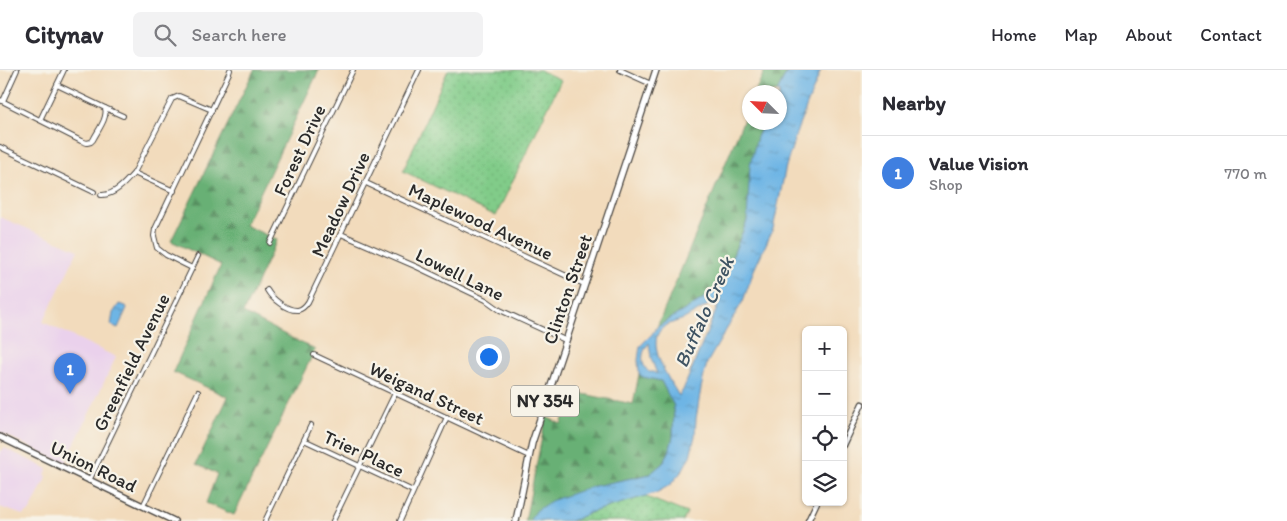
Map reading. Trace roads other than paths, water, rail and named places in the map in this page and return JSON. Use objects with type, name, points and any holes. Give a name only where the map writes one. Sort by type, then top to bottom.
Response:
[{"type":"main road","name":"Clinton Street","points":[[516,521],[532,442],[656,70]]},
{"type":"main road","name":"Union Road","points":[[0,437],[174,521]]},
{"type":"street","points":[[17,70],[2,101],[82,141],[87,143],[94,140],[106,116],[105,108]]},
{"type":"street","points":[[40,120],[64,70]]},
{"type":"street","points":[[192,268],[161,252],[155,244],[154,236],[230,70]]},
{"type":"street","name":"Forest Drive","points":[[270,243],[353,70]]},
{"type":"street","name":"Meadow Drive","points":[[266,290],[280,304],[290,309],[298,310],[308,302],[419,70]]},
{"type":"street","points":[[620,70],[651,84]]},
{"type":"street","points":[[57,85],[123,116]]},
{"type":"street","points":[[101,195],[109,194],[119,188],[134,173],[172,99],[179,96],[212,110]]},
{"type":"street","points":[[0,147],[94,192]]},
{"type":"street","points":[[134,173],[174,191]]},
{"type":"street","name":"Maplewood Avenue","points":[[366,183],[584,284]]},
{"type":"street","name":"Lowell Lane","points":[[341,234],[417,267],[486,300],[500,310],[565,340]]},
{"type":"street","name":"Greenfield Avenue","points":[[90,481],[198,256]]},
{"type":"street","name":"Weigand Street","points":[[314,355],[529,456]]},
{"type":"street","points":[[143,506],[198,392]]},
{"type":"street","points":[[333,521],[394,393]]},
{"type":"street","points":[[847,436],[862,404]]},
{"type":"street","points":[[400,521],[447,417]]},
{"type":"street","points":[[265,521],[310,425]]},
{"type":"street","name":"Trier Place","points":[[304,440],[413,491]]},
{"type":"street","points":[[808,521],[815,506]]},
{"type":"water","points":[[788,70],[821,70],[798,128],[786,166],[773,229],[754,270],[743,301],[707,363],[701,388],[695,436],[690,456],[682,471],[670,485],[656,493],[592,512],[571,521],[529,521],[537,510],[551,501],[590,487],[650,474],[663,463],[669,452],[673,437],[674,406],[661,381],[643,377],[639,374],[640,346],[657,327],[714,292],[725,278],[747,221],[750,165],[760,130],[787,130],[787,85],[780,85]],"holes":[[[721,297],[683,390],[679,396],[660,360],[656,341],[659,333],[665,326],[684,319]],[[649,343],[651,358],[657,374],[649,372],[643,362],[643,354]]]},
{"type":"water","points":[[119,304],[127,308],[118,328],[111,325],[113,313]]},
{"type":"place","name":"Value Vision","points":[[70,394]]},
{"type":"water label","name":"Buffalo Creek","points":[[704,312]]}]
